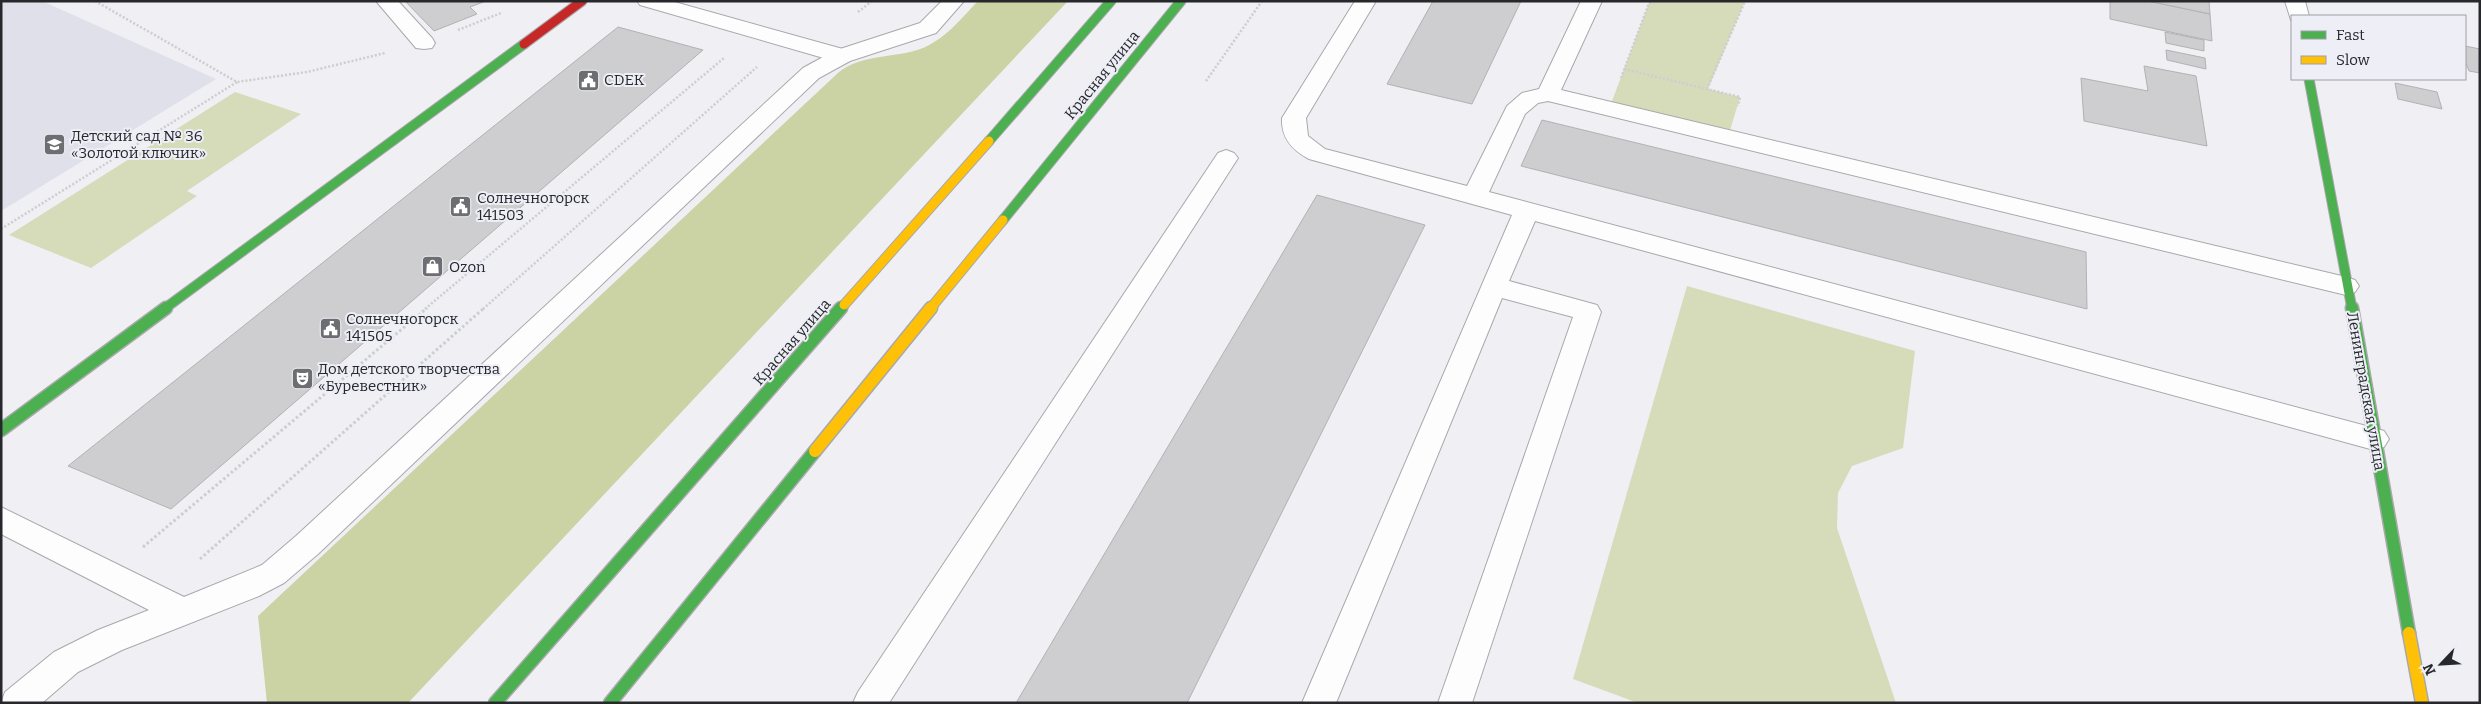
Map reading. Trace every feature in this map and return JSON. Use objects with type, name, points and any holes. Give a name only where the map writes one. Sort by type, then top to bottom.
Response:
[{"type":"main road","points":[[1,430],[582,1]]},
{"type":"main road","name":"Красная улица","points":[[495,703],[1111,1]]},
{"type":"main road","name":"Красная улица","points":[[610,703],[1181,1]]},
{"type":"main road","name":"Ленинградская улица","points":[[2309,80],[2346,286],[2370,403],[2374,439],[2422,703]]},
{"type":"street","points":[[386,1],[424,43]]},
{"type":"street","points":[[646,1],[842,56]]},
{"type":"street","points":[[16,703],[66,662],[110,640],[169,604],[248,586],[273,574],[308,545],[811,74],[842,56],[928,28],[954,1]]},
{"type":"street","points":[[1366,1],[1294,118],[1293,132],[1298,140],[1317,154],[2374,439]]},
{"type":"street","points":[[1548,94],[1592,1]]},
{"type":"street","points":[[2295,1],[2298,15]]},
{"type":"street","points":[[1476,196],[1515,111],[1530,98],[1548,94],[2346,286]]},
{"type":"street","points":[[870,703],[1226,158]]},
{"type":"street","points":[[1319,703],[1527,210]]},
{"type":"street","points":[[1455,703],[1588,312],[1494,286]]},
{"type":"street","points":[[1,520],[169,604]]},
{"type":"path","points":[[95,1],[237,82]]},
{"type":"path","points":[[1206,81],[1262,1]]},
{"type":"path","points":[[1609,109],[1650,3],[1653,1]]},
{"type":"path","points":[[1707,89],[1745,1]]},
{"type":"path","points":[[1,229],[237,82],[307,72],[424,43],[505,12]]},
{"type":"path","points":[[110,575],[756,31]]},
{"type":"path","points":[[169,604],[788,40]]},
{"type":"shaded area","name":"Детский сад № 36 «Золотой ключик»","points":[[42,1],[216,79],[1,211],[1,2]]},
{"type":"green space","points":[[978,1],[1068,1],[408,703],[267,703],[258,616],[839,72],[866,60],[924,48],[949,31]]},
{"type":"green space","points":[[1653,1],[1745,1],[1708,89],[1740,97],[1728,137],[1609,109],[1649,3]]},
{"type":"green space","points":[[235,92],[301,114],[187,191],[197,196],[91,268],[9,235]]},
{"type":"green space","points":[[1687,286],[1915,351],[1903,448],[1852,466],[1838,493],[1837,528],[1896,703],[1638,703],[1573,679]]},
{"type":"building","points":[[405,1],[486,1],[470,7],[477,14],[434,31]]},
{"type":"building","points":[[1433,1],[1521,1],[1472,104],[1387,84]]},
{"type":"building","points":[[2110,1],[2148,1],[2210,14],[2212,41],[2110,19]]},
{"type":"building","points":[[2148,1],[2209,1],[2210,14]]},
{"type":"building","points":[[618,27],[703,50],[171,509],[68,466]]},
{"type":"building","points":[[2165,32],[2204,40],[2204,51],[2166,43]]},
{"type":"building","points":[[2466,46],[2480,49],[2480,73],[2469,71],[2466,64]]},
{"type":"building","points":[[2166,50],[2205,58],[2206,69],[2167,60]]},
{"type":"building","points":[[2144,66],[2196,76],[2207,146],[2084,121],[2081,78],[2148,91]]},
{"type":"building","points":[[2395,83],[2437,92],[2442,109],[2398,99]]},
{"type":"building","points":[[1542,120],[2086,252],[2087,309],[1521,166]]},
{"type":"building","points":[[1317,195],[1425,225],[1187,703],[1016,703]]},
{"type":"traffic: fast","points":[[989,141],[1111,1]]},
{"type":"traffic: fast","points":[[1003,220],[1181,1]]},
{"type":"traffic: fast","points":[[1,430],[524,44]]},
{"type":"traffic: fast","points":[[2309,80],[2370,403],[2374,439],[2409,633]]},
{"type":"traffic: fast","points":[[495,703],[844,305]]},
{"type":"traffic: fast","points":[[610,703],[815,451]]},
{"type":"traffic: slow","points":[[844,305],[989,141]]},
{"type":"traffic: slow","points":[[815,451],[1003,220]]},
{"type":"traffic: slow","points":[[2409,633],[2422,703]]},
{"type":"traffic: jam","points":[[524,44],[582,1]]},
{"type":"place","name":"CDEK","points":[[588,80]]},
{"type":"place","name":"Детский сад № 36 «Золотой ключик»","points":[[55,145]]},
{"type":"place","name":"Солнечногорск 141503","points":[[461,207]]},
{"type":"place","name":"Ozon","points":[[433,267]]},
{"type":"place","name":"Солнечногорск 141505","points":[[330,328]]},
{"type":"place","name":"Дом детского творчества «Буревестник»","points":[[302,378]]}]
